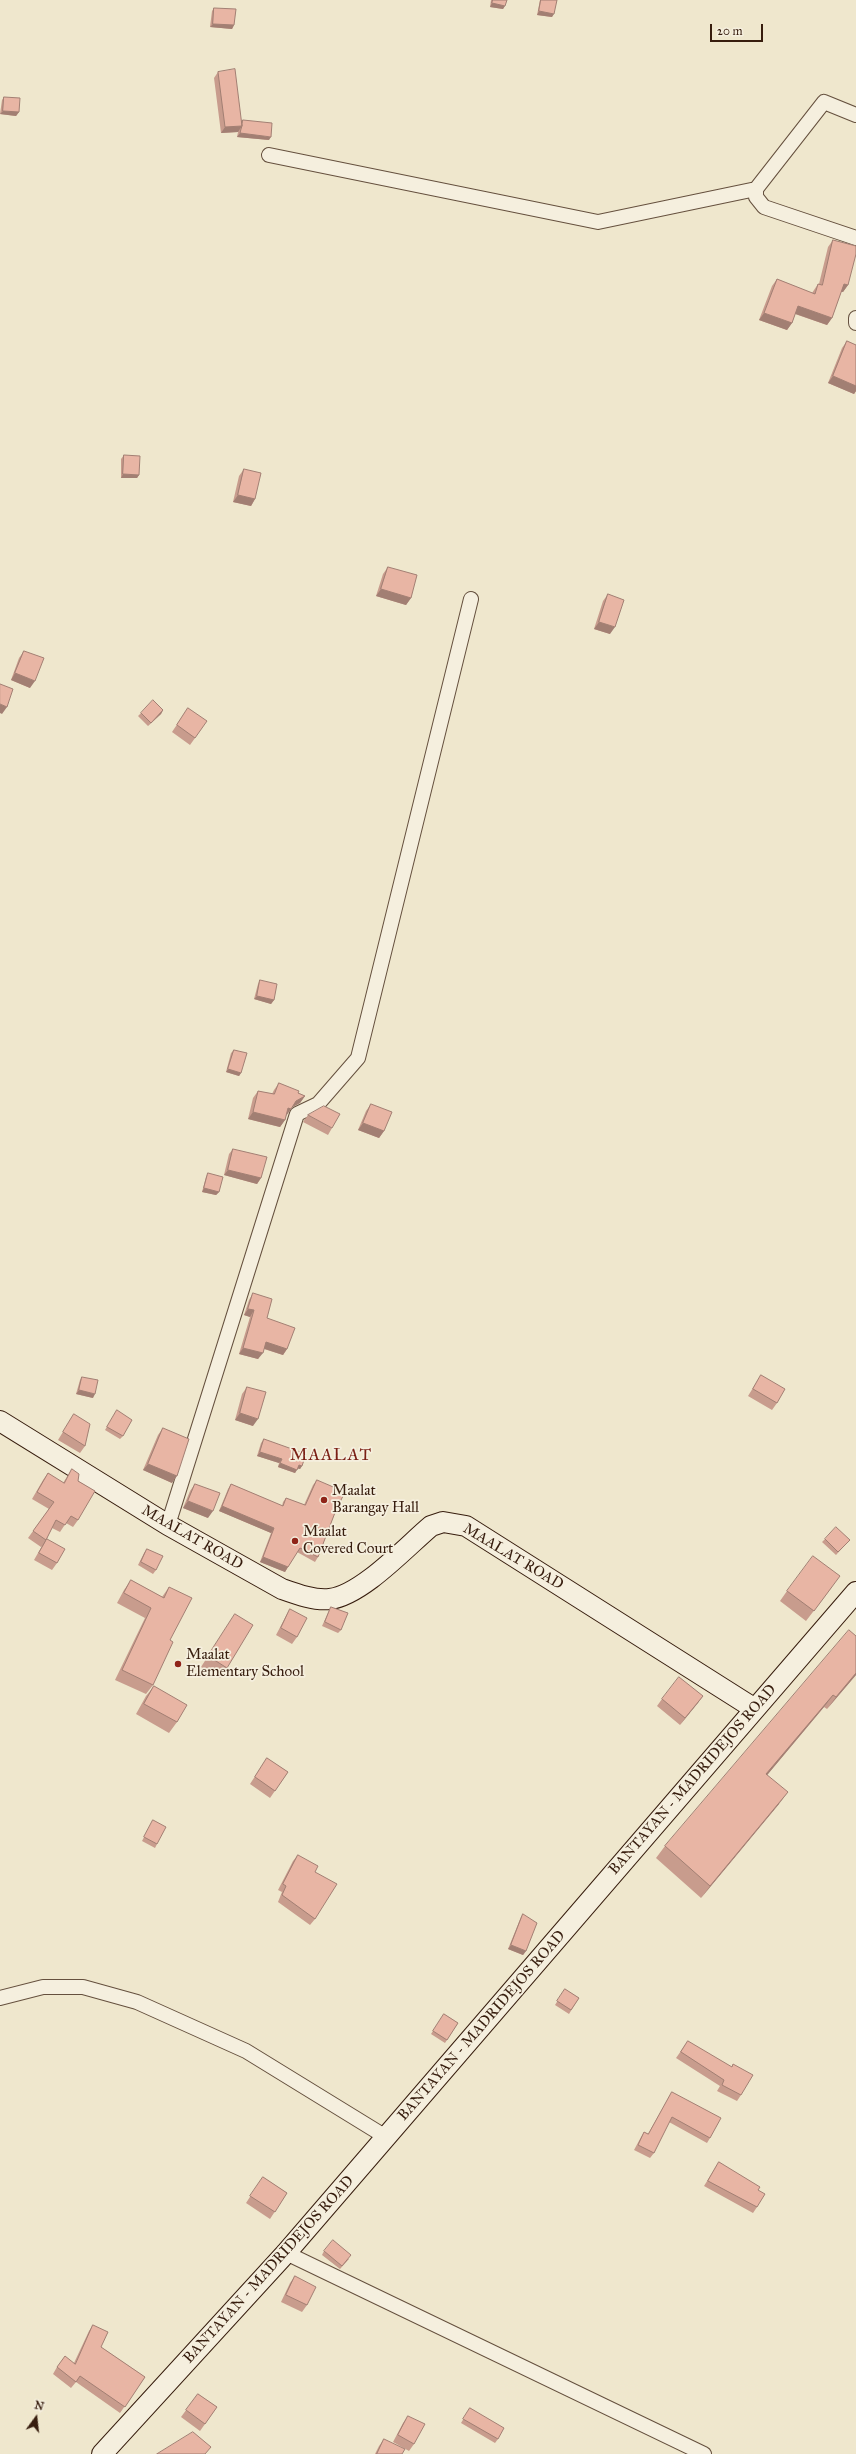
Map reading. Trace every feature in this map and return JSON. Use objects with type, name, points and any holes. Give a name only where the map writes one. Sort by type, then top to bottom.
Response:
[{"type":"main road","name":"MAALAT ROAD","points":[[0,1420],[168,1525],[282,1589],[299,1595],[329,1599],[345,1595],[359,1588],[431,1526],[443,1522],[454,1522],[466,1526],[755,1709]]},
{"type":"main road","name":"BANTAYAN - MADRIDEJOS ROAD","points":[[102,2454],[286,2253],[856,1592]]},
{"type":"street","points":[[856,115],[824,102],[756,189],[756,197],[764,206],[856,238]]},
{"type":"street","points":[[269,155],[598,222],[756,189]]},
{"type":"street","points":[[856,318],[856,324]]},
{"type":"street","points":[[168,1525],[244,1287],[297,1114],[318,1104],[358,1058],[471,599]]},
{"type":"street","points":[[0,1998],[43,1988],[83,1987],[137,2002],[246,2051],[386,2137]]},
{"type":"street","points":[[286,2253],[704,2454]]},
{"type":"building","points":[[493,0],[507,0],[505,6],[492,3]]},
{"type":"building","points":[[541,0],[557,0],[554,14],[539,11]]},
{"type":"building","points":[[214,8],[236,9],[234,25],[213,24]]},
{"type":"building","points":[[235,69],[242,126],[225,127],[218,72]]},
{"type":"building","points":[[4,97],[20,98],[19,112],[3,111]]},
{"type":"building","points":[[243,120],[272,123],[271,137],[240,133]]},
{"type":"building","points":[[833,240],[856,246],[856,254],[848,285],[844,284],[832,318],[798,306],[792,323],[764,313],[777,279],[815,294],[818,284],[822,285]]},
{"type":"building","points":[[847,341],[856,345],[856,386],[833,376]]},
{"type":"building","points":[[124,455],[140,456],[139,475],[123,474]]},
{"type":"building","points":[[244,469],[261,473],[255,499],[238,495]]},
{"type":"building","points":[[388,567],[417,575],[411,598],[381,589]]},
{"type":"building","points":[[608,594],[624,600],[615,627],[599,622]]},
{"type":"building","points":[[24,651],[44,658],[35,681],[15,673]]},
{"type":"building","points":[[0,684],[13,689],[7,707],[0,704]]},
{"type":"building","points":[[153,700],[163,710],[151,723],[141,713]]},
{"type":"building","points":[[188,708],[207,721],[195,738],[177,725]]},
{"type":"building","points":[[260,980],[277,984],[274,1000],[257,996]]},
{"type":"building","points":[[234,1050],[247,1053],[241,1073],[228,1069]]},
{"type":"building","points":[[279,1083],[299,1091],[298,1093],[305,1096],[296,1101],[291,1109],[288,1108],[285,1120],[253,1112],[258,1091],[274,1094]]},
{"type":"building","points":[[371,1104],[392,1112],[384,1131],[363,1123]]},
{"type":"building","points":[[324,1106],[340,1114],[332,1128],[308,1115]]},
{"type":"building","points":[[233,1149],[267,1157],[261,1178],[228,1170]]},
{"type":"building","points":[[208,1173],[223,1177],[219,1192],[204,1188]]},
{"type":"building","points":[[253,1293],[272,1299],[267,1318],[295,1328],[287,1349],[266,1342],[263,1353],[243,1348],[254,1310],[248,1309]]},
{"type":"building","points":[[761,1375],[785,1389],[777,1403],[753,1389]]},
{"type":"building","points":[[82,1377],[98,1380],[95,1394],[79,1390]]},
{"type":"building","points":[[247,1387],[266,1392],[258,1419],[240,1413]]},
{"type":"building","points":[[117,1410],[132,1420],[123,1436],[107,1427]]},
{"type":"building","points":[[74,1414],[90,1424],[85,1446],[63,1432]]},
{"type":"building","points":[[163,1428],[189,1439],[177,1476],[148,1464]]},
{"type":"building","points":[[264,1439],[306,1454],[302,1466],[299,1465],[297,1470],[280,1463],[282,1459],[260,1452]]},
{"type":"building","points":[[72,1469],[79,1474],[78,1481],[95,1491],[78,1520],[71,1516],[65,1525],[56,1520],[46,1540],[33,1531],[54,1502],[37,1492],[48,1473],[64,1483]]},
{"type":"building","points":[[317,1480],[345,1492],[336,1510],[318,1557],[300,1548],[288,1567],[263,1557],[274,1528],[222,1506],[231,1484],[283,1506],[286,1498],[305,1505]]},
{"type":"building","points":[[195,1484],[220,1493],[213,1511],[188,1501]]},
{"type":"building","points":[[836,1527],[850,1540],[838,1552],[825,1539]]},
{"type":"building","points":[[47,1539],[65,1549],[57,1563],[39,1553]]},
{"type":"building","points":[[147,1549],[163,1556],[156,1570],[141,1562]]},
{"type":"building","points":[[813,1556],[840,1576],[814,1611],[787,1591]]},
{"type":"building","points":[[131,1580],[164,1598],[169,1587],[192,1598],[170,1640],[173,1642],[153,1685],[122,1670],[151,1608],[124,1593]]},
{"type":"building","points":[[331,1607],[348,1613],[341,1630],[325,1622]]},
{"type":"building","points":[[290,1609],[307,1618],[297,1637],[281,1628]]},
{"type":"building","points":[[235,1614],[253,1625],[227,1668],[208,1656]]},
{"type":"building","points":[[849,1630],[856,1636],[856,1673],[836,1697],[833,1695],[766,1774],[788,1792],[710,1886],[665,1846]]},
{"type":"building","points":[[679,1677],[703,1696],[685,1718],[662,1699]]},
{"type":"building","points":[[154,1686],[187,1705],[177,1722],[144,1704]]},
{"type":"building","points":[[267,1758],[288,1772],[275,1791],[255,1777]]},
{"type":"building","points":[[153,1820],[166,1827],[157,1844],[144,1837]]},
{"type":"building","points":[[298,1855],[318,1866],[315,1872],[337,1884],[315,1919],[282,1895],[286,1886],[283,1884]]},
{"type":"building","points":[[523,1914],[537,1923],[526,1951],[511,1945]]},
{"type":"building","points":[[565,1989],[579,1998],[571,2010],[557,2001]]},
{"type":"building","points":[[444,2014],[458,2023],[447,2040],[433,2031]]},
{"type":"building","points":[[688,2041],[732,2067],[733,2064],[753,2075],[741,2095],[722,2085],[724,2080],[681,2052]]},
{"type":"building","points":[[672,2092],[721,2118],[710,2138],[672,2117],[654,2153],[638,2145],[644,2132],[648,2134]]},
{"type":"building","points":[[719,2162],[760,2187],[758,2190],[765,2194],[757,2207],[708,2181]]},
{"type":"building","points":[[263,2177],[287,2193],[275,2212],[250,2196]]},
{"type":"building","points":[[333,2240],[351,2255],[342,2266],[324,2251]]},
{"type":"building","points":[[295,2276],[316,2287],[307,2305],[286,2295]]},
{"type":"building","points":[[93,2325],[108,2332],[101,2347],[145,2377],[125,2407],[80,2376],[76,2382],[57,2367],[65,2356],[75,2364]]},
{"type":"building","points":[[198,2394],[217,2407],[205,2424],[186,2410]]},
{"type":"building","points":[[470,2408],[504,2428],[498,2439],[463,2419]]},
{"type":"building","points":[[408,2416],[425,2424],[414,2444],[398,2435]]},
{"type":"building","points":[[193,2432],[211,2447],[205,2454],[157,2454]]},
{"type":"building","points":[[384,2439],[405,2449],[402,2454],[377,2454]]},
{"type":"place","name":"Maalat Barangay Hall","points":[[324,1500]]},
{"type":"place","name":"Maalat Covered Court","points":[[295,1541]]},
{"type":"place","name":"Maalat Elementary School","points":[[178,1664]]},
{"type":"district","name":"MAALAT","points":[[331,1456]]}]
